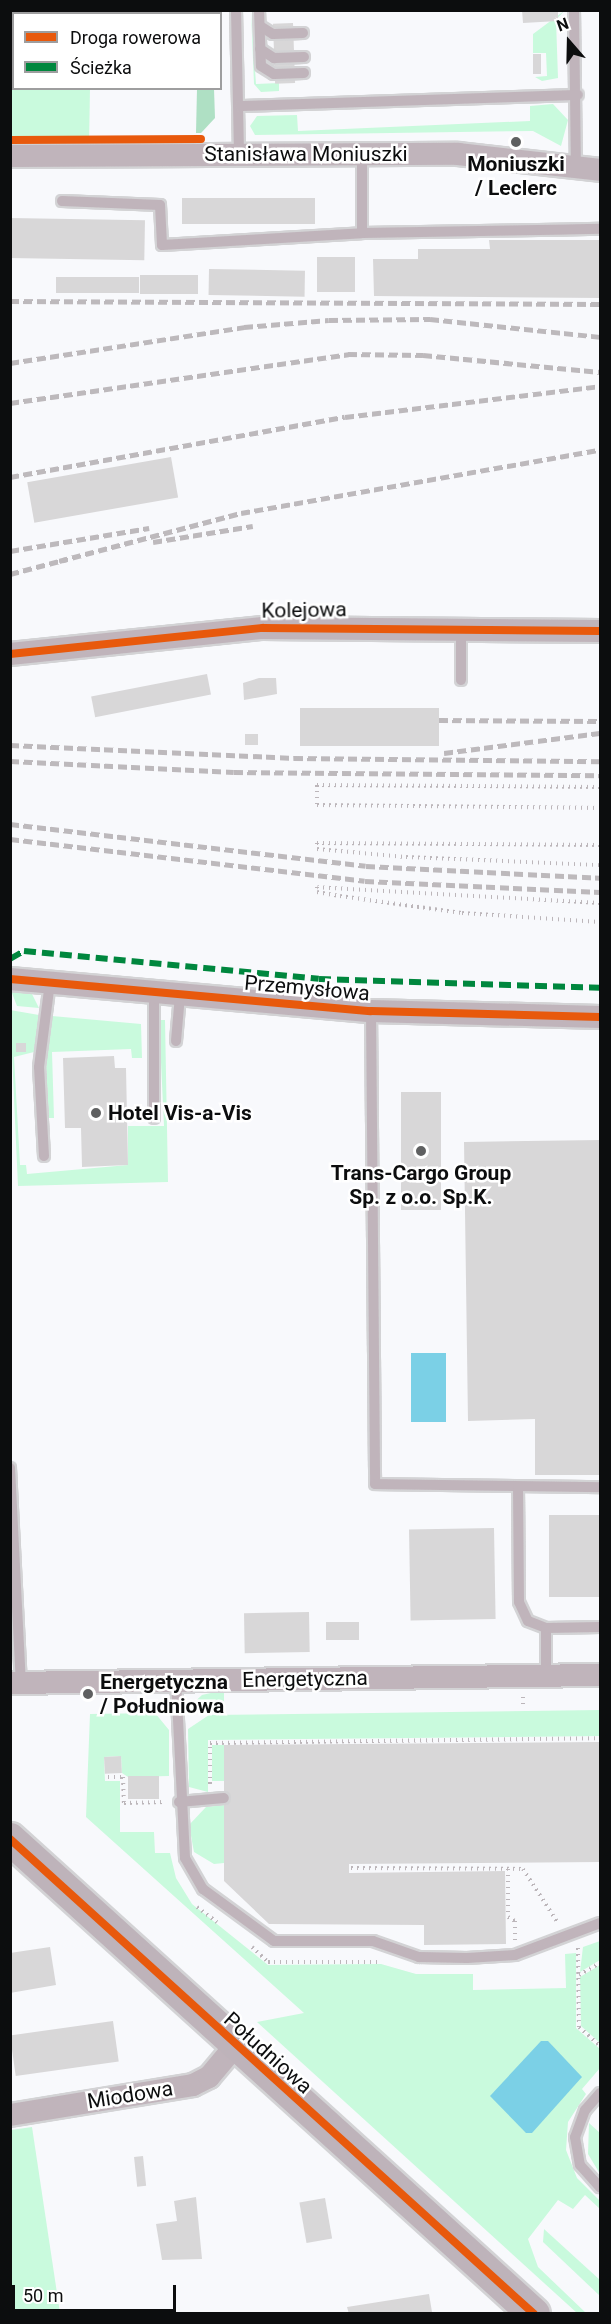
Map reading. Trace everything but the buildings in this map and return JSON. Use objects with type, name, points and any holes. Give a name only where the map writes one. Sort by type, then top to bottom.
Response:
[{"type":"street","name":"Stanisława Moniuszki","points":[[10,156],[480,155],[600,170]]},
{"type":"street","name":"Kolejowa","points":[[10,654],[263,628],[600,631]]},
{"type":"street","name":"Przemysłowa","points":[[10,979],[371,1011],[600,1017]]},
{"type":"street","name":"Energetyczna","points":[[16,1683],[600,1676]]},
{"type":"street","name":"Południowa","points":[[10,1839],[234,2047],[534,2313]]},
{"type":"street","name":"Miodowa","points":[[10,2115],[193,2085],[209,2077],[234,2047]]},
{"type":"lane","points":[[236,10],[240,106],[238,154]]},
{"type":"lane","points":[[259,10],[260,49],[266,72],[304,73]]},
{"type":"lane","points":[[574,10],[578,95],[576,166]]},
{"type":"lane","points":[[260,26],[273,34],[303,33]]},
{"type":"lane","points":[[260,49],[274,58],[304,57]]},
{"type":"lane","points":[[240,106],[578,95]]},
{"type":"lane","points":[[362,154],[362,232]]},
{"type":"lane","points":[[62,201],[160,205],[162,245],[362,232],[600,229]]},
{"type":"lane","points":[[461,628],[461,680]]},
{"type":"lane","points":[[44,1156],[39,1067],[50,982]]},
{"type":"lane","points":[[154,992],[154,1118]]},
{"type":"lane","points":[[176,1041],[180,995]]},
{"type":"lane","points":[[371,1011],[375,1484],[600,1487]]},
{"type":"lane","points":[[10,1468],[16,1683]]},
{"type":"lane","points":[[518,1487],[519,1602],[528,1621],[546,1628],[600,1627]]},
{"type":"lane","points":[[546,1628],[546,1676]]},
{"type":"lane","points":[[176,1680],[179,1802],[191,1874],[274,1941],[373,1941],[419,1957],[515,1955],[600,1923]]},
{"type":"lane","points":[[179,1802],[224,1798]]},
{"type":"lane","points":[[600,2093],[585,2110],[575,2137],[580,2165],[600,2187]]},
{"type":"path","points":[[600,787],[317,785],[317,805],[600,808]]},
{"type":"path","points":[[600,845],[317,843],[317,849],[396,856],[600,866]]},
{"type":"path","points":[[600,903],[317,887],[317,892],[462,914],[600,921]]},
{"type":"path","points":[[210,1800],[210,1743],[600,1738]]},
{"type":"path","points":[[108,1777],[123,1777],[124,1803],[179,1802]]},
{"type":"path","points":[[351,1868],[523,1869],[576,1948],[579,2027],[600,2046]]},
{"type":"path","points":[[508,1869],[515,1955]]},
{"type":"path","points":[[578,1976],[600,1963]]},
{"type":"green space","points":[[251,11],[256,84],[279,83],[279,91],[261,92],[254,84]]},
{"type":"green space","points":[[564,11],[556,20],[558,78],[542,81],[535,77],[547,76],[546,53],[533,53],[533,34]]},
{"type":"green space","points":[[10,88],[12,90],[90,90],[89,137],[10,136]]},
{"type":"green space","points":[[197,90],[214,90],[215,118],[201,133],[196,133]]},
{"type":"green space","points":[[553,104],[568,120],[561,146],[533,131],[255,135],[250,126],[257,116],[297,115],[298,131],[530,121],[530,106]]},
{"type":"green space","points":[[10,988],[30,990],[39,1008],[17,1006]]},
{"type":"green space","points":[[10,1010],[39,1015],[34,1052],[14,1057],[20,1165],[26,1165],[27,1174],[128,1165],[128,1126],[164,1126],[160,1020],[165,1020],[168,1182],[18,1186]]},
{"type":"green space","points":[[52,1016],[141,1024],[142,1058],[132,1058],[131,1049],[52,1052],[54,1118],[49,1118],[46,1068]]},
{"type":"green space","points":[[224,1690],[224,1706],[189,1707],[202,1695]]},
{"type":"green space","points":[[600,1710],[600,1736],[208,1740],[208,1792],[189,1787],[188,1729],[209,1715]]},
{"type":"green space","points":[[155,1713],[169,1730],[169,1776],[128,1777],[122,1773],[121,1756],[104,1757],[105,1781],[120,1781],[120,1832],[154,1832],[155,1853],[170,1853],[176,1878],[192,1904],[268,1965],[381,1964],[416,1974],[473,1974],[473,1990],[566,1988],[565,1954],[576,1953],[576,2028],[600,2049],[600,2068],[582,2089],[586,2094],[568,2122],[566,2150],[577,2178],[600,2201],[600,2209],[585,2195],[573,2209],[558,2200],[528,2239],[538,2267],[586,2313],[577,2313],[257,2022],[304,2013],[86,1817],[90,1714]]},
{"type":"green space","points":[[212,1745],[224,1745],[224,1781],[212,1781]]},
{"type":"green space","points":[[224,1805],[224,1863],[214,1864],[194,1852],[189,1825],[206,1807]]},
{"type":"green space","points":[[600,1941],[600,1960],[580,1972],[583,1947]]},
{"type":"green space","points":[[600,1965],[600,2043],[581,2026],[580,1977]]},
{"type":"green space","points":[[589,2123],[600,2133],[600,2174],[588,2154]]},
{"type":"green space","points":[[32,2127],[60,2313],[11,2313],[11,2130]]},
{"type":"green space","points":[[544,2229],[600,2280],[600,2296],[543,2242]]},
{"type":"water","points":[[411,1353],[446,1353],[446,1422],[411,1422]]},
{"type":"water","points":[[541,2041],[548,2041],[582,2077],[532,2133],[526,2133],[490,2096]]},
{"type":"railway","points":[[10,301],[600,304]]},
{"type":"railway","points":[[10,363],[244,327],[329,320],[430,319],[600,337]]},
{"type":"railway","points":[[10,403],[348,354],[423,355],[600,372]]},
{"type":"railway","points":[[10,477],[345,417],[600,386]]},
{"type":"railway","points":[[59,561],[241,513],[600,450]]},
{"type":"railway","points":[[153,542],[253,526]]},
{"type":"railway","points":[[10,551],[149,528]]},
{"type":"railway","points":[[10,574],[67,559]]},
{"type":"railway","points":[[439,720],[600,721]]},
{"type":"railway","points":[[444,753],[600,733]]},
{"type":"railway","points":[[10,745],[294,758],[600,761]]},
{"type":"railway","points":[[10,761],[234,772],[600,775]]},
{"type":"railway","points":[[10,824],[366,866],[600,878]]},
{"type":"railway","points":[[10,839],[365,881],[600,892]]},
{"type":"marked path","points":[[10,959],[24,951],[319,979],[600,988]]},
{"type":"cycle path","points":[[10,140],[201,139]]},
{"type":"cycle path","points":[[10,654],[263,628],[600,631]]},
{"type":"cycle path","points":[[10,979],[371,1011],[600,1017]]},
{"type":"cycle path","points":[[10,1839],[534,2314]]},
{"type":"place","name":"Moniuszki / Leclerc","points":[[516,142]]},
{"type":"place","name":"Hotel Vis-a-Vis","points":[[96,1113]]},
{"type":"place","name":"Trans-Cargo Group Sp. z o.o. Sp.K.","points":[[421,1151]]},
{"type":"place","name":"Energetyczna / Południowa","points":[[88,1694]]}]
